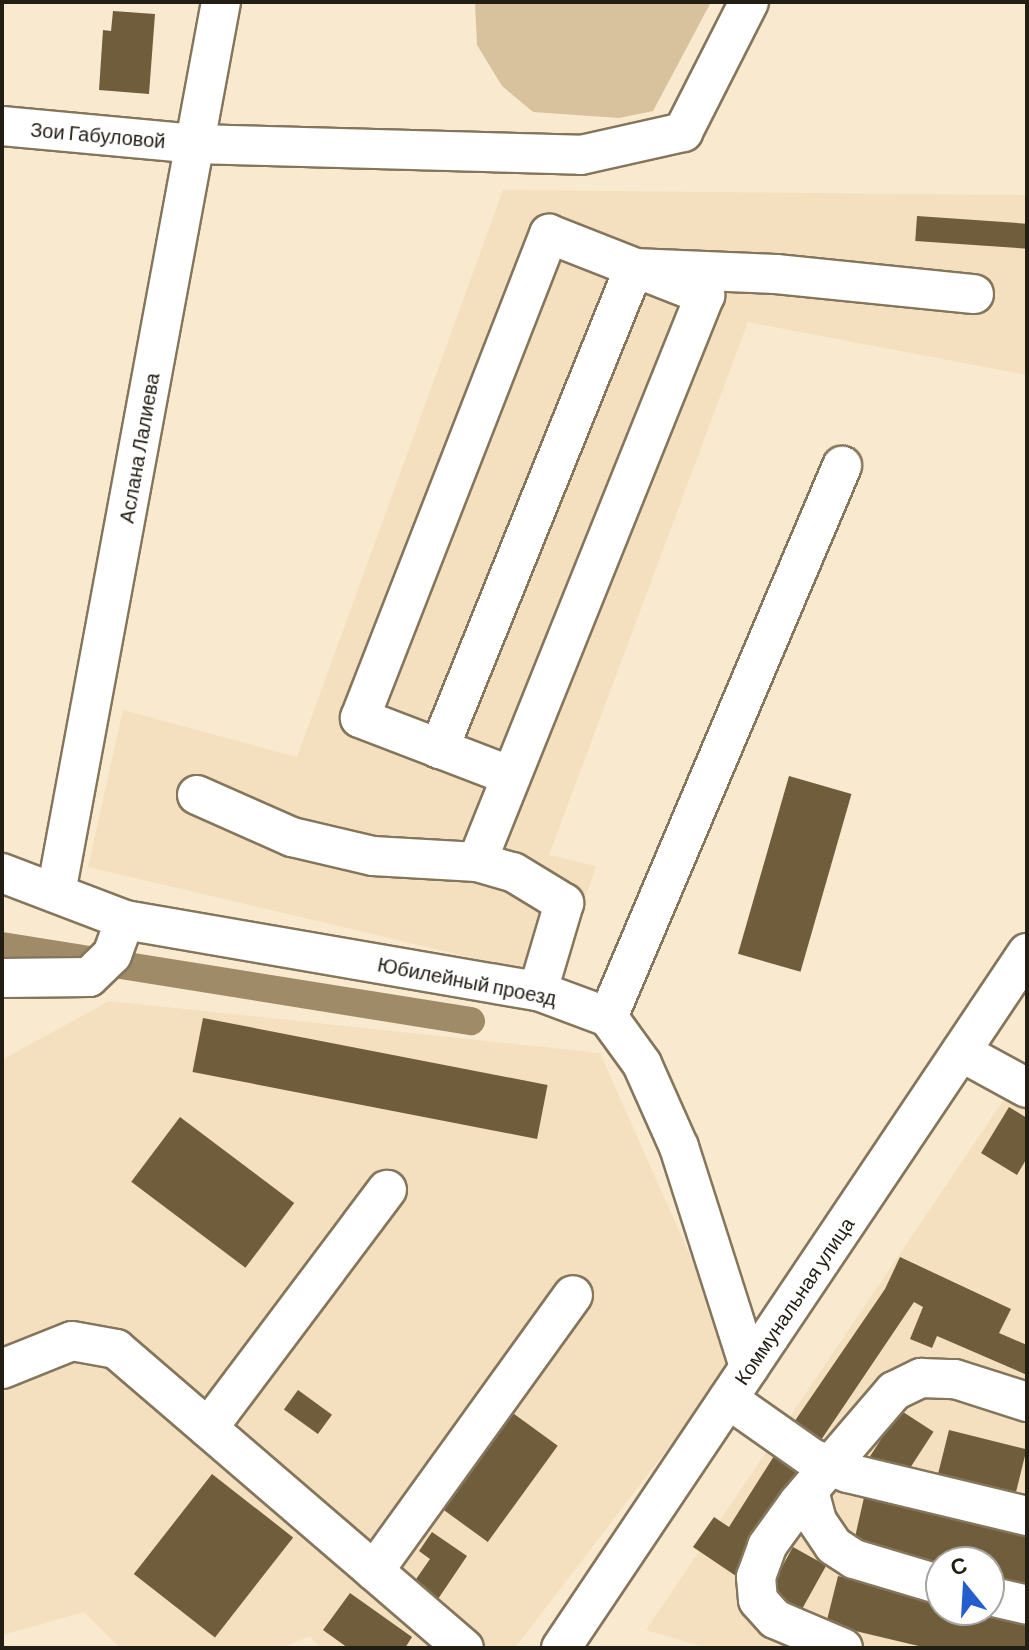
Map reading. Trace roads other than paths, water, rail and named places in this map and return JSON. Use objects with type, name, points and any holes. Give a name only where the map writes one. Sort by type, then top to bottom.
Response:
[{"type":"street","name":"Аслана Лалиева","points":[[56,893],[221,2]]},
{"type":"street","name":"Зои Габуловой","points":[[2,126],[195,144],[581,155],[683,132],[749,2]]},
{"type":"street","points":[[477,862],[705,295],[549,234],[360,718],[511,776]]},
{"type":"street","points":[[634,268],[776,274],[974,294]]},
{"type":"street","points":[[439,749],[634,268]]},
{"type":"street","points":[[749,1367],[679,1147],[642,1064],[608,1017],[842,466]]},
{"type":"street","points":[[197,795],[319,844],[373,856],[477,862],[513,872],[564,903],[538,991]]},
{"type":"street","name":"Юбилейный проезд","points":[[2,873],[125,920],[538,991],[608,1017]]},
{"type":"street","points":[[2,978],[89,977],[112,955],[125,920]]},
{"type":"street","name":"Коммунальная улица","points":[[561,1648],[1027,953]]},
{"type":"street","points":[[961,1052],[1027,1088]]},
{"type":"street","points":[[208,1428],[387,1190]]},
{"type":"street","points":[[374,1571],[573,1295]]},
{"type":"street","points":[[2,1369],[72,1341],[116,1349],[464,1648]]},
{"type":"street","points":[[843,1648],[775,1619],[758,1600],[756,1577],[767,1546],[894,1391],[921,1378],[955,1379],[1027,1402]]},
{"type":"street","points":[[728,1399],[820,1478],[1027,1516]]},
{"type":"street","points":[[820,1478],[817,1521],[834,1546],[854,1559],[925,1580]]},
{"type":"street","points":[[1005,1600],[1027,1605]]},
{"type":"waterway","points":[[2,946],[471,1021]]}]
